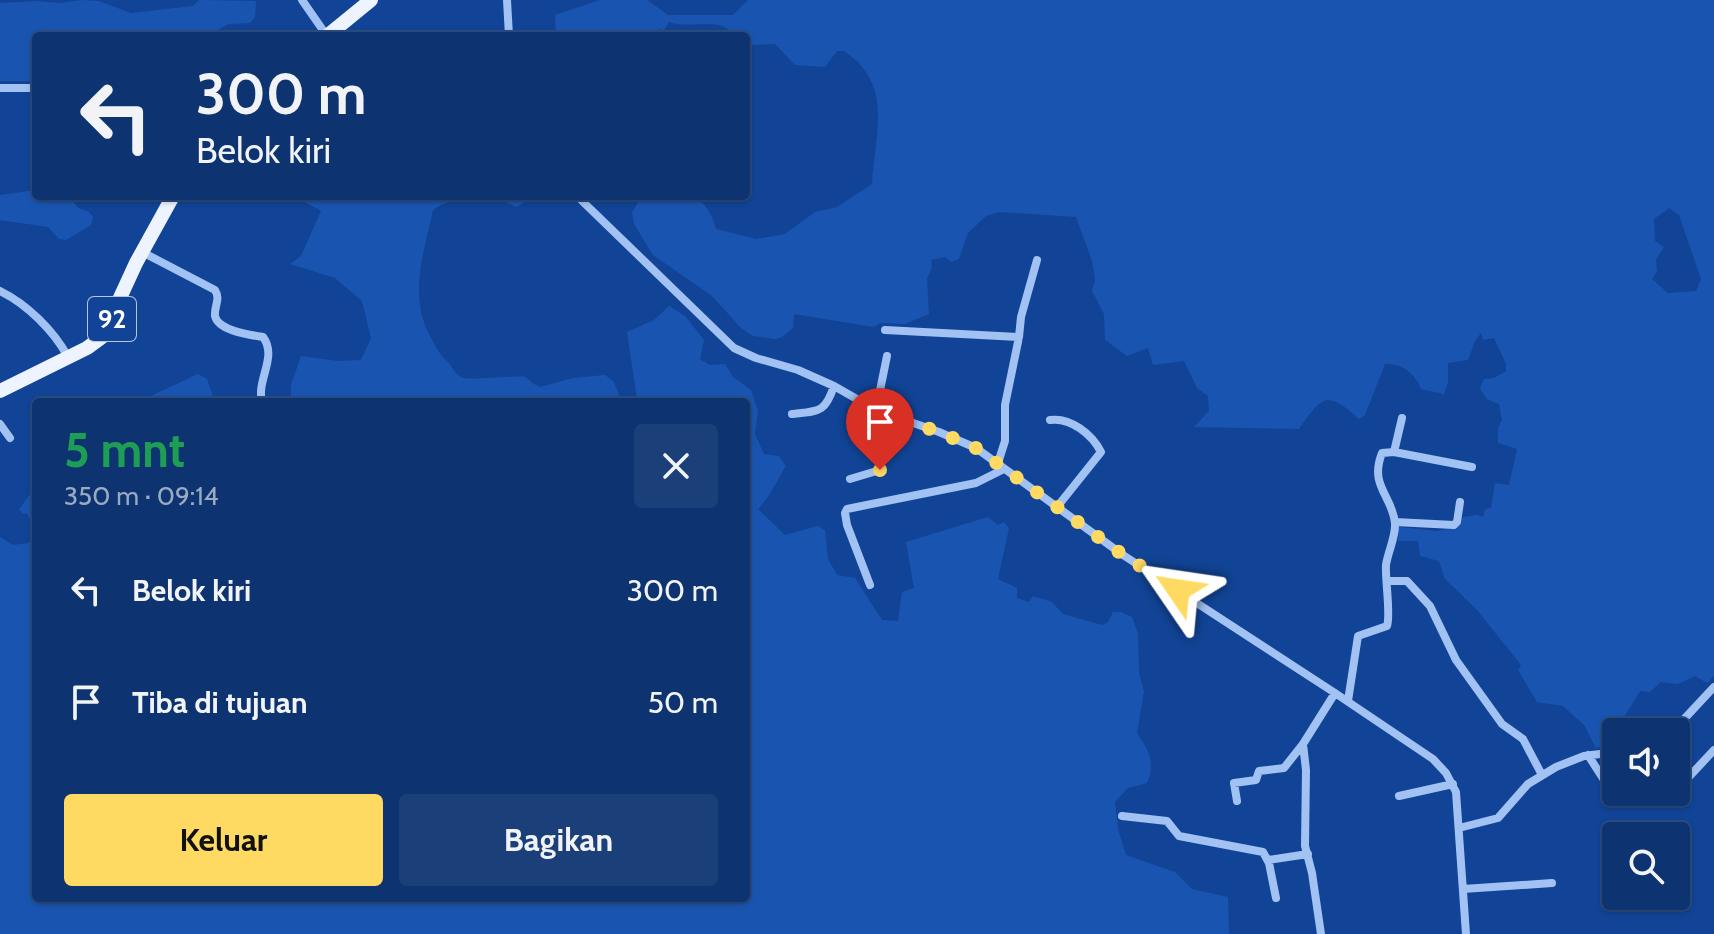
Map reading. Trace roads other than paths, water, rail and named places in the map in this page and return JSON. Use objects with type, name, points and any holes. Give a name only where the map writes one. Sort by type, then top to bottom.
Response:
[{"type":"main road","points":[[332,32],[371,0]]},
{"type":"main road","name":"92","points":[[0,391],[93,344],[106,332],[142,252],[171,200]]},
{"type":"street","points":[[302,0],[324,32]]},
{"type":"street","points":[[507,0],[509,32]]},
{"type":"street","points":[[0,88],[32,88]]},
{"type":"street","points":[[581,200],[666,280],[723,340],[743,353],[798,370],[834,386],[887,415],[976,448],[1123,555],[1433,759],[1453,784],[1459,807],[1466,934]]},
{"type":"street","points":[[142,252],[211,286],[218,295],[217,321],[231,331],[263,337],[269,350],[262,398]]},
{"type":"street","points":[[870,585],[847,525],[847,509],[976,483],[1001,466],[1005,405],[1021,317],[1037,260]]},
{"type":"street","points":[[0,291],[27,308],[68,357]]},
{"type":"street","points":[[885,330],[1019,337]]},
{"type":"street","points":[[876,410],[887,356]]},
{"type":"street","points":[[792,414],[823,409],[834,386]]},
{"type":"street","points":[[850,479],[880,470],[879,439],[887,415]]},
{"type":"street","points":[[1394,452],[1402,418]]},
{"type":"street","points":[[1050,420],[1069,421],[1101,452],[1057,507]]},
{"type":"street","points":[[0,424],[10,438]]},
{"type":"street","points":[[1348,701],[1358,636],[1388,623],[1386,568],[1395,522],[1377,478],[1382,453],[1394,452],[1472,467]]},
{"type":"street","points":[[1395,522],[1454,525],[1460,502]]},
{"type":"street","points":[[1388,581],[1407,581],[1430,606],[1456,660],[1502,724],[1523,739],[1542,775]]},
{"type":"street","points":[[1685,718],[1714,687]]},
{"type":"street","points":[[1237,801],[1234,783],[1256,780],[1259,771],[1284,768],[1335,693]]},
{"type":"street","points":[[1303,744],[1305,829],[1321,934]]},
{"type":"street","points":[[1690,776],[1714,750]]},
{"type":"street","points":[[1459,828],[1498,818],[1528,784],[1556,767],[1588,755],[1602,754]]},
{"type":"street","points":[[1588,755],[1602,777]]},
{"type":"street","points":[[1399,796],[1453,784]]},
{"type":"street","points":[[1122,816],[1167,821],[1179,836],[1259,851],[1268,860],[1276,898]]},
{"type":"street","points":[[1268,860],[1308,854]]},
{"type":"street","points":[[1463,889],[1552,883]]}]
